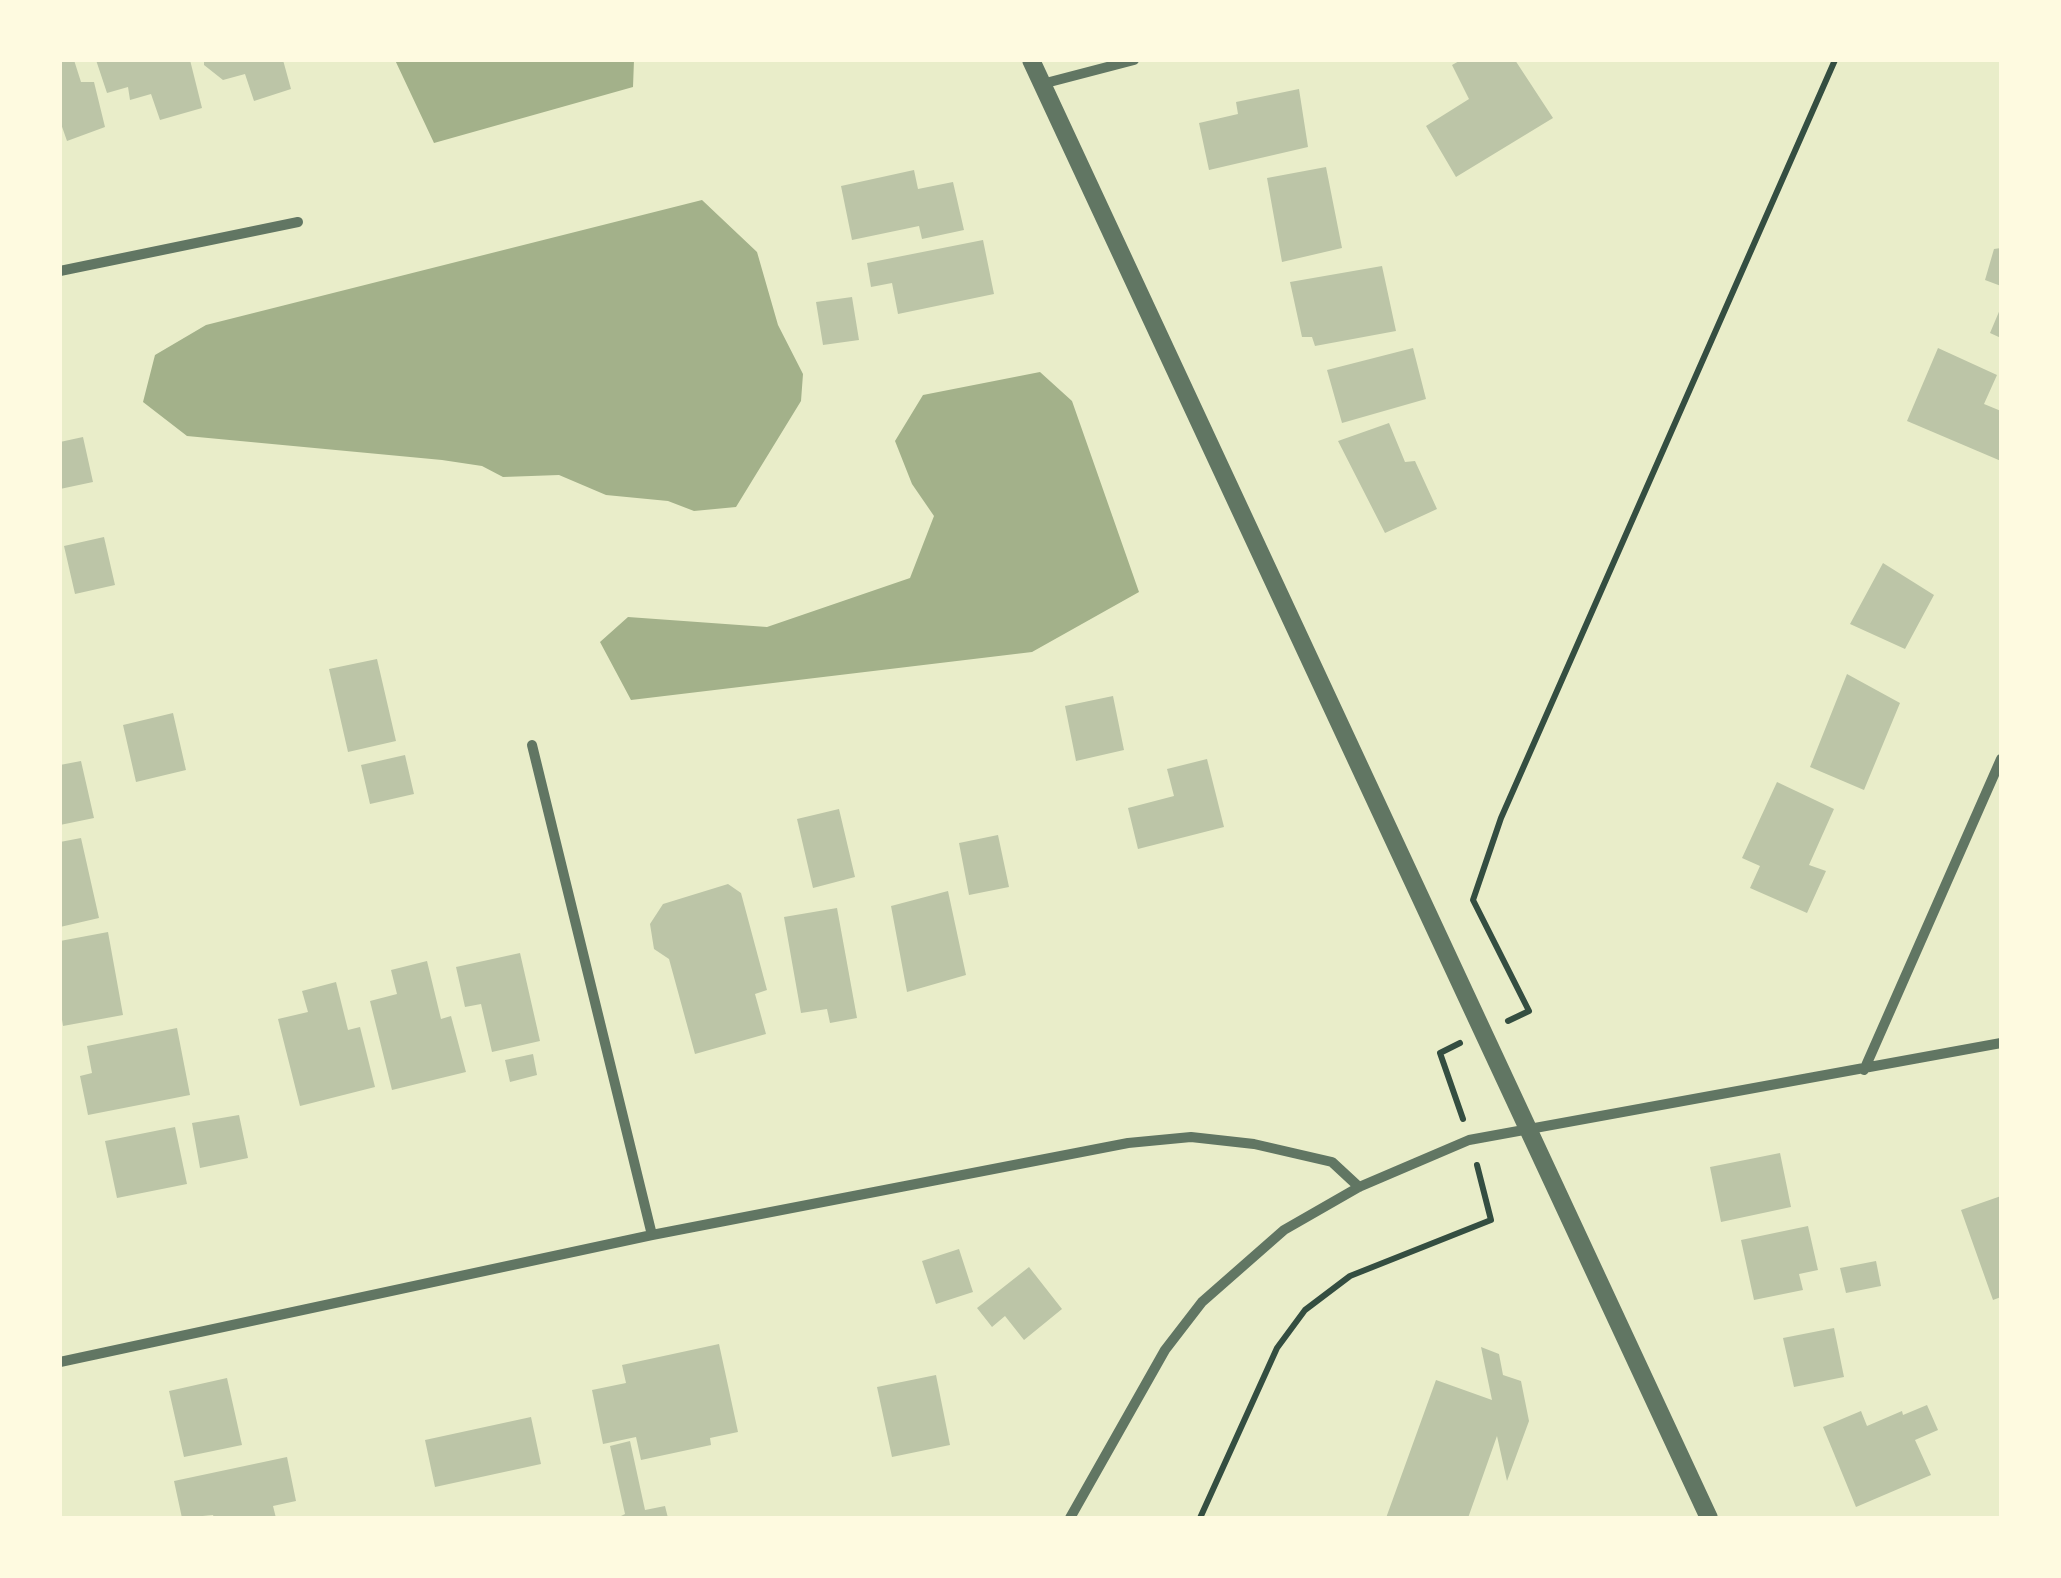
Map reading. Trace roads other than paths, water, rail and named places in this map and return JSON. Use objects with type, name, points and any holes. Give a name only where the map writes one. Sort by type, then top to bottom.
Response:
[{"type":"street","points":[[1031,60],[1709,1518]]},
{"type":"street","points":[[1042,84],[1134,60]]},
{"type":"street","points":[[60,271],[298,222]]},
{"type":"street","points":[[532,745],[652,1235]]},
{"type":"street","points":[[1864,1070],[2001,759]]},
{"type":"street","points":[[1070,1518],[1165,1350],[1202,1302],[1284,1230],[1359,1187],[1470,1140],[2001,1043]]},
{"type":"street","points":[[60,1362],[652,1235],[1128,1142],[1191,1137],[1254,1144],[1332,1162],[1359,1187]]}]
